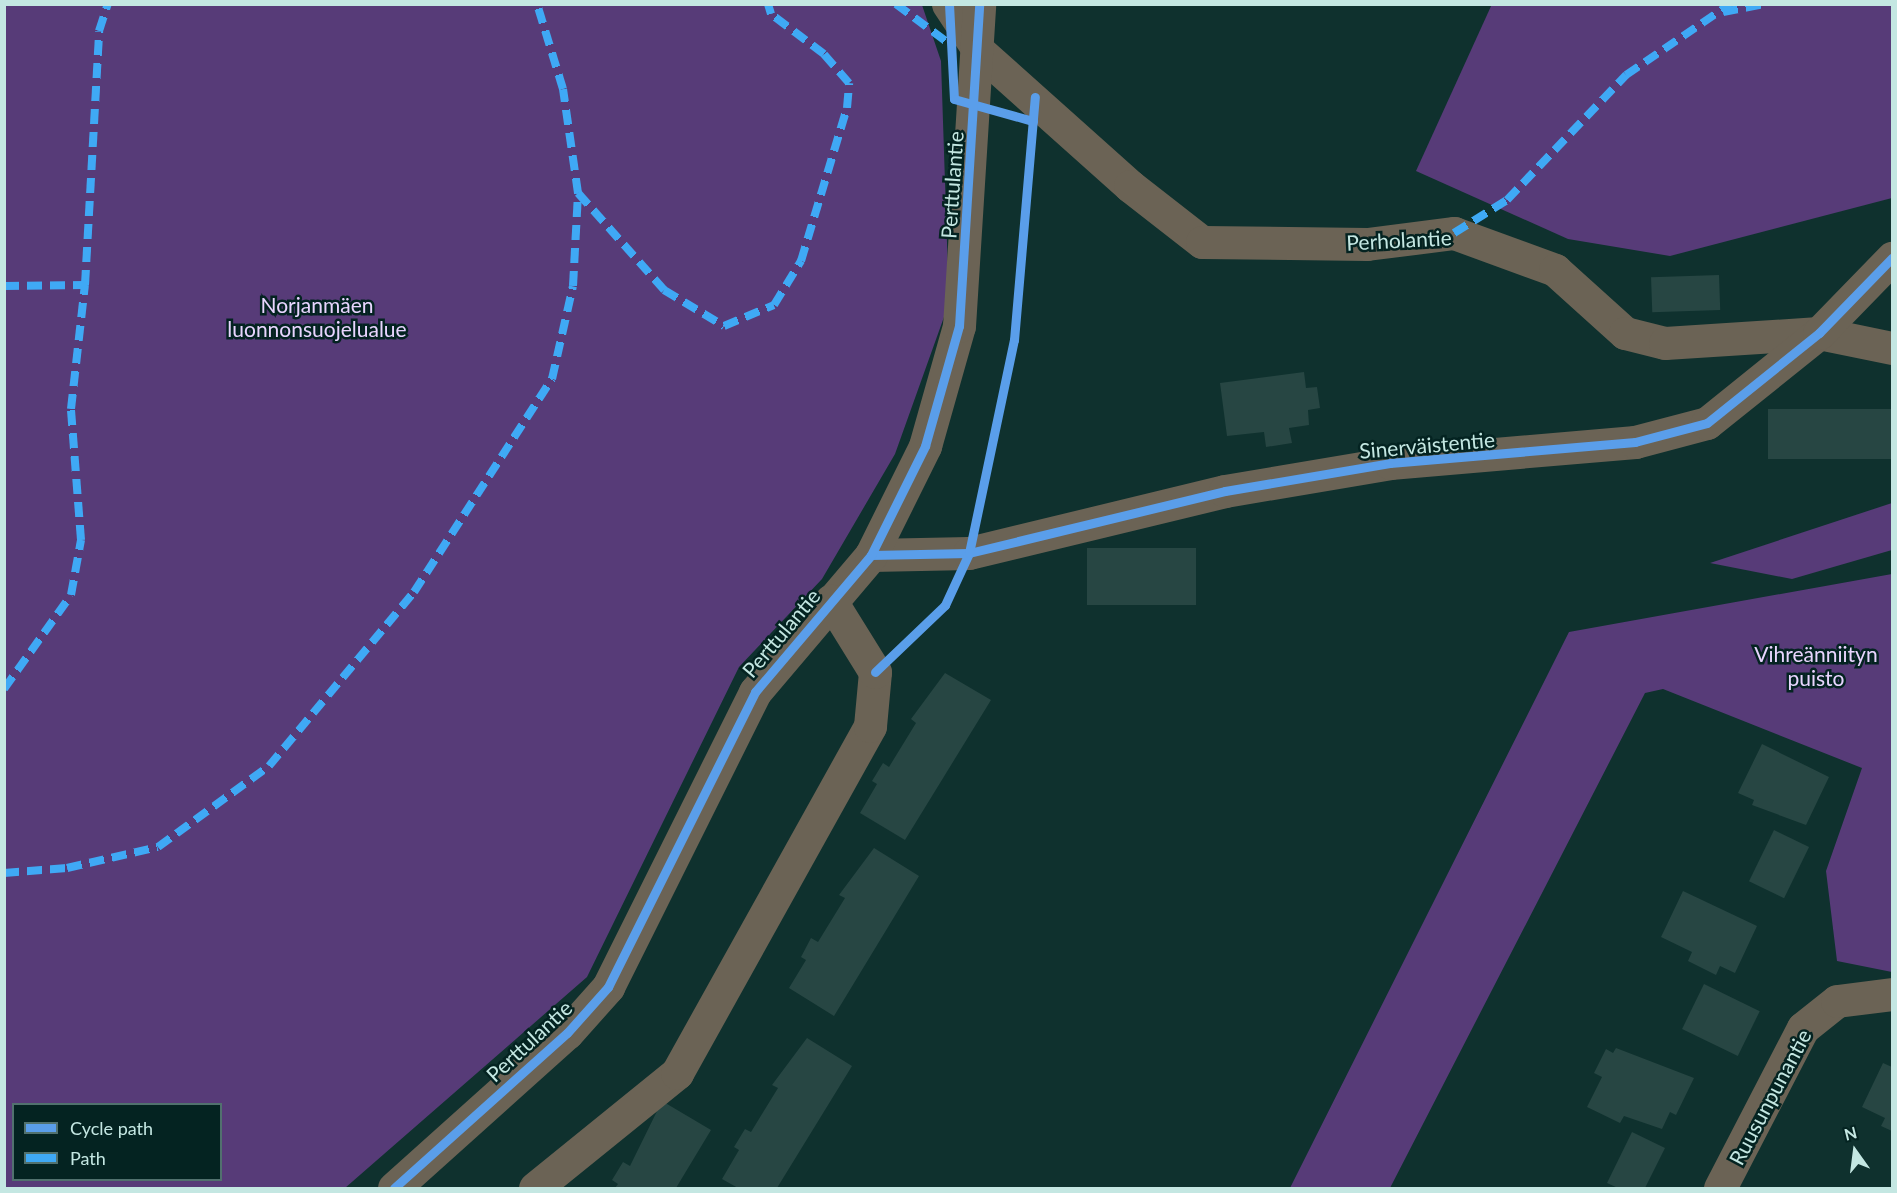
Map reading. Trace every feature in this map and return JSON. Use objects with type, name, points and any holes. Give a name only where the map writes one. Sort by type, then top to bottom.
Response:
[{"type":"street","points":[[948,4],[979,51]]},
{"type":"street","name":"Perttulantie","points":[[394,1188],[567,1033],[608,987],[755,692],[871,555],[925,446],[959,326],[979,51],[980,4]]},
{"type":"street","name":"Perholantie","points":[[979,51],[1202,242],[1367,244],[1454,233],[1555,270],[1625,333],[1665,343],[1819,333],[1893,348]]},
{"type":"street","name":"Sinerväistentie","points":[[871,555],[969,553],[1225,491],[1390,463],[1635,442],[1707,423],[1819,333],[1893,258]]},
{"type":"street","points":[[536,1188],[677,1073],[870,726],[875,672],[831,601]]},
{"type":"street","name":"Ruusunpunantie","points":[[1720,1188],[1803,1028],[1837,1001],[1893,994]]},
{"type":"green space","points":[[1492,4],[1892,5],[1892,198],[1670,256],[1568,239],[1416,171]]},
{"type":"green space","name":"Norjanmäen luonnonsuojelualue","points":[[5,5],[922,5],[941,61],[949,303],[895,454],[822,579],[739,667],[587,977],[345,1188],[5,1188]]},
{"type":"green space","points":[[1892,503],[1892,550],[1792,579],[1710,563]]},
{"type":"green space","name":"Vihreänniityn puisto","points":[[1892,574],[1892,972],[1837,961],[1826,871],[1862,768],[1663,689],[1645,693],[1390,1188],[1290,1188],[1569,632]]},
{"type":"building","points":[[1719,275],[1720,310],[1652,312],[1651,277]]},
{"type":"building","points":[[1304,372],[1306,388],[1317,387],[1320,408],[1308,410],[1309,425],[1289,428],[1292,443],[1266,447],[1264,432],[1227,436],[1220,383]]},
{"type":"building","points":[[1768,409],[1892,409],[1892,459],[1768,459]]},
{"type":"building","points":[[1087,548],[1196,548],[1196,605],[1087,605]]},
{"type":"building","points":[[945,673],[991,700],[905,840],[860,813],[877,784],[872,781],[883,763],[889,767],[916,723],[911,719]]},
{"type":"building","points":[[1762,744],[1829,777],[1806,825],[1752,805],[1754,800],[1738,793]]},
{"type":"building","points":[[1774,830],[1809,847],[1784,898],[1749,881]]},
{"type":"building","points":[[874,848],[919,876],[834,1016],[789,988],[806,960],[801,957],[811,938],[818,942],[845,898],[839,895]]},
{"type":"building","points":[[1683,891],[1757,926],[1735,973],[1720,966],[1716,975],[1688,961],[1692,952],[1661,937]]},
{"type":"building","points":[[1704,984],[1760,1011],[1738,1056],[1682,1029]]},
{"type":"building","points":[[807,1038],[852,1066],[777,1188],[738,1188],[722,1179],[739,1150],[734,1147],[745,1129],[751,1132],[778,1088],[772,1085]]},
{"type":"building","points":[[1616,1048],[1694,1078],[1676,1115],[1670,1112],[1662,1129],[1624,1116],[1620,1123],[1587,1107],[1602,1077],[1594,1073],[1606,1049],[1613,1053]]},
{"type":"building","points":[[1883,1063],[1892,1067],[1892,1131],[1881,1126],[1885,1118],[1862,1107]]},
{"type":"building","points":[[662,1101],[711,1130],[676,1188],[615,1188],[618,1184],[612,1180],[623,1162],[630,1166]]},
{"type":"building","points":[[1632,1132],[1665,1148],[1645,1188],[1618,1188],[1607,1183]]},
{"type":"marked path","points":[[4,286],[85,285],[99,31],[108,4]]},
{"type":"marked path","points":[[4,873],[67,868],[158,847],[269,766],[414,592],[552,379],[573,286],[578,193],[563,89],[537,4]]},
{"type":"marked path","points":[[578,193],[664,290],[724,326],[774,305],[801,261],[847,108],[849,83],[824,54],[771,14],[768,4]]},
{"type":"marked path","points":[[896,4],[951,45]]},
{"type":"marked path","points":[[1454,233],[1507,200],[1626,75],[1730,4]]},
{"type":"marked path","points":[[1723,12],[1765,4]]},
{"type":"marked path","points":[[4,689],[71,595],[81,540],[71,409],[85,285]]},
{"type":"cycle path","points":[[949,4],[954,99],[1033,121]]},
{"type":"cycle path","points":[[394,1188],[567,1033],[608,987],[755,692],[871,555],[925,446],[959,326],[979,4]]},
{"type":"cycle path","points":[[875,672],[945,605],[969,553],[1014,340],[1035,97]]},
{"type":"cycle path","points":[[871,555],[969,553],[1225,491],[1390,463],[1635,442],[1707,423],[1819,333],[1892,258]]}]
